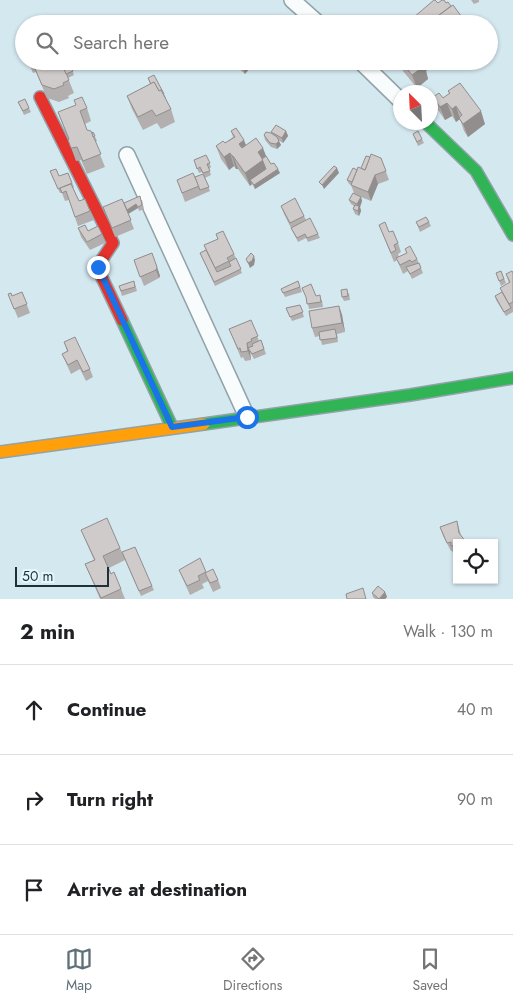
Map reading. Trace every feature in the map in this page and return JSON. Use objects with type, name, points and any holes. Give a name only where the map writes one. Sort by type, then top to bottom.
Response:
[{"type":"street","points":[[292,0],[309,15]]},
{"type":"street","points":[[369,70],[393,93]]},
{"type":"street","points":[[40,98],[113,243],[98,267],[172,427]]},
{"type":"street","points":[[432,130],[476,171],[513,235]]},
{"type":"street","points":[[126,155],[247,417]]},
{"type":"street","points":[[0,452],[410,395],[513,378]]},
{"type":"building","points":[[434,0],[438,3],[444,0],[451,6],[439,15],[416,15]]},
{"type":"building","points":[[453,5],[460,15],[439,15]]},
{"type":"building","points":[[36,70],[65,70],[69,80],[63,83],[64,85],[54,89],[42,85]]},
{"type":"building","points":[[64,70],[73,70],[73,71],[66,74]]},
{"type":"building","points":[[408,70],[419,70],[412,75]]},
{"type":"building","points":[[154,75],[163,95],[154,82],[151,84],[148,78]]},
{"type":"building","points":[[154,82],[159,91],[161,90],[171,109],[156,116],[152,110],[138,117],[127,96]]},
{"type":"building","points":[[460,83],[481,111],[463,124],[459,118],[462,115],[456,106],[452,109],[447,103],[440,107],[438,104],[438,94],[443,98],[450,93],[448,91]]},
{"type":"building","points":[[82,97],[87,108],[80,111],[87,130],[91,131],[101,154],[83,161],[77,147],[71,148],[58,112],[76,105],[74,100]]},
{"type":"building","points":[[25,99],[29,108],[23,111],[18,102]]},
{"type":"building","points":[[276,125],[286,131],[282,138],[271,132]]},
{"type":"building","points":[[236,128],[244,140],[239,144],[242,148],[256,138],[263,148],[258,152],[263,160],[245,173],[230,153],[224,157],[216,146],[223,141],[225,143],[235,137],[231,131]]},
{"type":"building","points":[[418,131],[422,139],[417,142],[413,134]]},
{"type":"building","points":[[266,132],[277,137],[279,141],[276,144],[270,143],[264,135]]},
{"type":"building","points":[[371,154],[381,158],[386,171],[375,175],[368,192],[351,185],[358,167],[365,170]]},
{"type":"building","points":[[206,155],[210,163],[207,164],[210,171],[203,173],[200,167],[197,169],[194,160]]},
{"type":"building","points":[[266,156],[271,164],[274,163],[278,169],[254,185],[250,180],[266,169],[262,159]]},
{"type":"building","points":[[366,156],[370,157],[365,170],[361,168]]},
{"type":"building","points":[[334,166],[337,168],[322,185],[319,182]]},
{"type":"building","points":[[353,168],[357,170],[352,182],[347,180]]},
{"type":"building","points":[[56,169],[59,176],[68,173],[72,183],[58,189],[50,171]]},
{"type":"building","points":[[193,173],[199,186],[182,193],[177,180]]},
{"type":"building","points":[[203,174],[209,187],[200,190],[195,177]]},
{"type":"building","points":[[71,184],[79,201],[85,199],[90,211],[75,217],[66,191],[62,193],[60,188]]},
{"type":"building","points":[[353,193],[361,197],[357,204],[349,200]]},
{"type":"building","points":[[140,196],[142,205],[138,207],[136,204],[127,210],[124,203]]},
{"type":"building","points":[[295,198],[304,216],[290,223],[281,206]]},
{"type":"building","points":[[122,199],[131,220],[112,228],[103,207]]},
{"type":"building","points":[[355,205],[359,206],[358,211],[353,209]]},
{"type":"building","points":[[426,217],[429,222],[419,227],[416,222]]},
{"type":"building","points":[[310,218],[318,234],[307,238],[305,234],[297,238],[291,228]]},
{"type":"building","points":[[385,222],[389,232],[393,231],[398,243],[394,245],[396,250],[391,253],[379,225]]},
{"type":"building","points":[[85,225],[88,231],[98,226],[102,234],[87,242],[78,228]]},
{"type":"building","points":[[223,231],[234,254],[227,258],[229,261],[215,268],[204,245],[218,239],[216,234]]},
{"type":"building","points":[[410,246],[417,259],[400,265],[396,258],[407,253],[405,249]]},
{"type":"building","points":[[206,250],[217,272],[231,266],[229,262],[236,258],[241,269],[214,282],[200,253]]},
{"type":"building","points":[[152,253],[157,267],[156,270],[140,277],[134,260]]},
{"type":"building","points":[[251,253],[254,256],[252,261],[248,263],[246,259]]},
{"type":"building","points":[[419,263],[421,268],[410,274],[406,267]]},
{"type":"building","points":[[501,271],[504,279],[499,281],[496,273]]},
{"type":"building","points":[[512,271],[513,302],[509,304],[500,288],[510,282],[506,274]]},
{"type":"building","points":[[134,281],[135,287],[121,291],[119,286]]},
{"type":"building","points":[[298,281],[300,287],[283,293],[281,289]]},
{"type":"building","points":[[311,284],[316,296],[320,295],[321,302],[307,304],[302,288]]},
{"type":"building","points":[[347,289],[348,296],[342,297],[341,290]]},
{"type":"building","points":[[22,292],[27,304],[14,309],[8,294],[11,293],[12,296]]},
{"type":"building","points":[[502,292],[511,308],[504,312],[495,296]]},
{"type":"building","points":[[300,305],[303,312],[290,317],[286,308]]},
{"type":"building","points":[[339,306],[342,323],[312,328],[309,311]]},
{"type":"building","points":[[251,320],[258,336],[247,343],[248,351],[241,352],[229,329]]},
{"type":"building","points":[[335,329],[337,338],[320,340],[319,332]]},
{"type":"building","points":[[75,337],[90,369],[83,372],[77,360],[68,365],[62,354],[68,351],[64,342]]},
{"type":"building","points":[[261,340],[264,349],[252,354],[248,348]]},
{"type":"building","points":[[107,518],[120,548],[103,556],[111,574],[114,572],[121,589],[101,598],[85,564],[95,560],[81,530]]},
{"type":"building","points":[[457,521],[459,533],[464,539],[453,539],[453,546],[451,546],[451,542],[447,543],[440,527]]},
{"type":"building","points":[[135,547],[152,586],[139,591],[122,552]]},
{"type":"building","points":[[200,558],[206,572],[198,576],[200,580],[187,586],[179,570]]},
{"type":"building","points":[[213,569],[218,580],[210,583],[205,573]]},
{"type":"building","points":[[378,586],[385,592],[379,599],[372,593]]},
{"type":"building","points":[[363,588],[366,599],[347,599],[346,594]]},
{"type":"traffic: fast","points":[[433,130],[476,171],[513,235]]},
{"type":"traffic: fast","points":[[122,320],[172,427]]},
{"type":"traffic: fast","points":[[204,424],[410,395],[513,378]]},
{"type":"traffic: slow","points":[[0,452],[204,424]]},
{"type":"traffic: jam","points":[[40,97],[113,243],[97,267],[122,320]]},
{"type":"route","points":[[98,267],[172,427],[247,417]]}]
